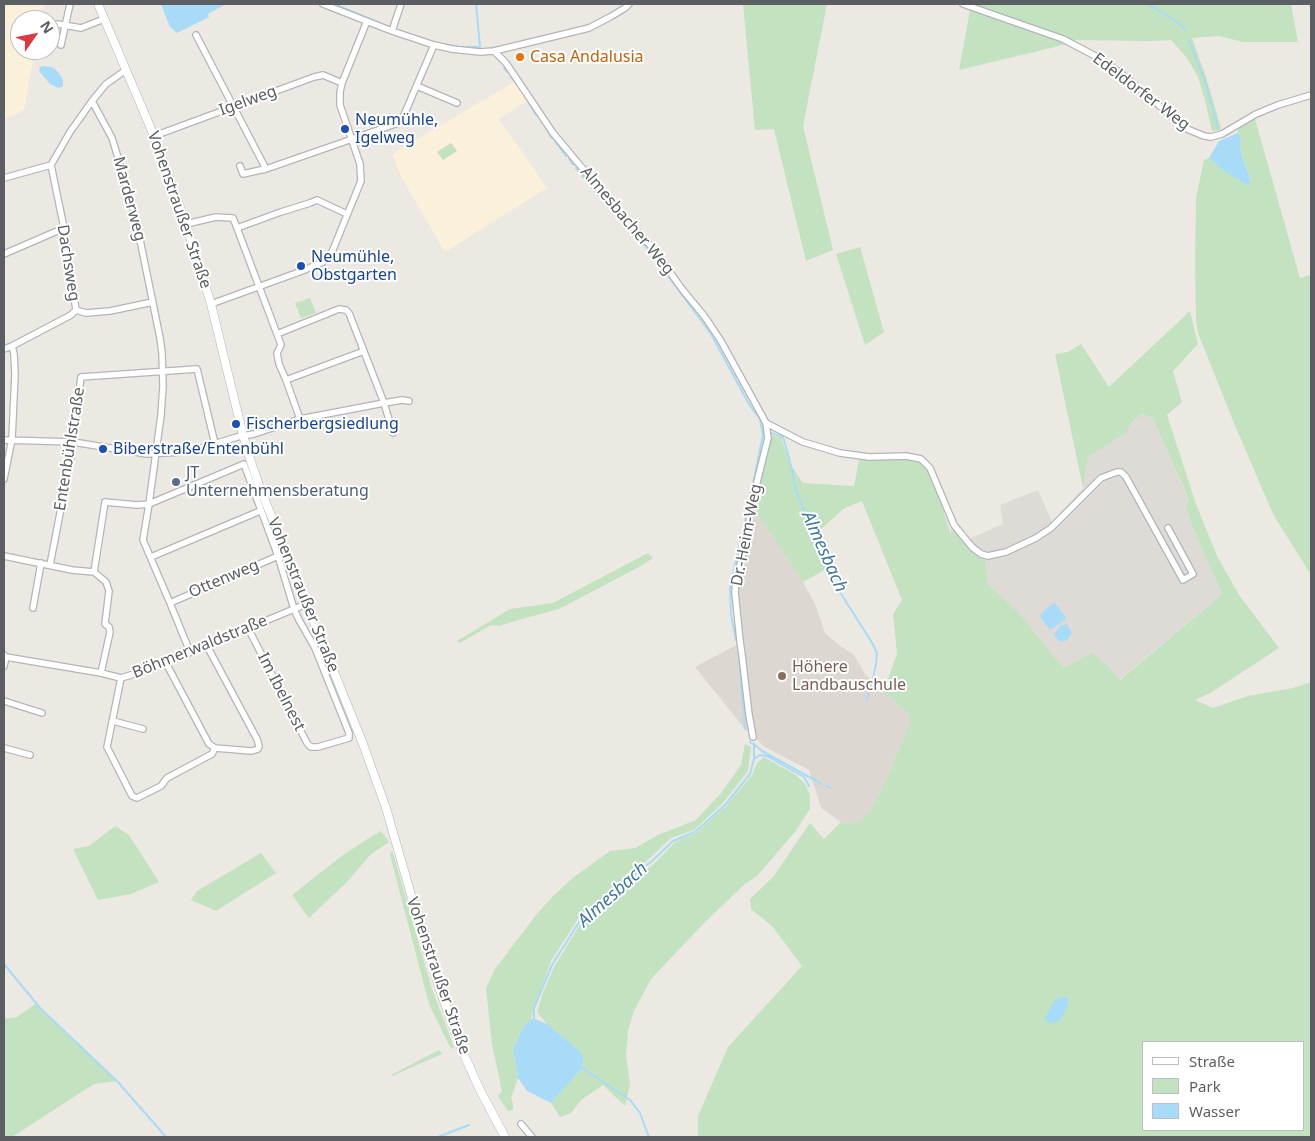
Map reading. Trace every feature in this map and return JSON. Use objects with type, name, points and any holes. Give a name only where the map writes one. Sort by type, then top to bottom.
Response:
[{"type":"main road","name":"Vohenstraußer Straße","points":[[98,4],[154,136],[186,224],[211,304],[243,435],[260,488],[365,747],[386,808],[440,990],[461,1048],[480,1090],[505,1137]]},
{"type":"street","points":[[61,46],[70,4]]},
{"type":"street","points":[[323,4],[392,32],[434,45],[467,51],[494,51],[589,28],[610,18],[629,4]]},
{"type":"street","points":[[392,32],[401,4]]},
{"type":"street","name":"Edeldorfer Weg","points":[[963,4],[1063,39],[1099,58],[1122,74],[1187,129],[1196,134],[1208,137],[1222,134],[1256,114],[1311,95]]},
{"type":"street","points":[[60,24],[81,28],[104,19]]},
{"type":"street","points":[[211,304],[323,262],[332,252],[361,181],[360,164],[340,105],[340,92],[367,21]]},
{"type":"street","points":[[196,35],[266,169]]},
{"type":"street","points":[[240,166],[243,178],[256,170],[266,169],[401,122],[434,45]]},
{"type":"street","name":"Almesbacher Weg","points":[[494,51],[506,63],[553,133],[619,212],[653,248],[682,289],[706,317],[721,340],[766,423]]},
{"type":"street","points":[[4,178],[51,166],[70,132],[92,101],[106,84],[126,70]]},
{"type":"street","name":"Igelweg","points":[[154,136],[314,77],[323,75],[342,83]]},
{"type":"street","points":[[417,86],[457,102]]},
{"type":"street","name":"Marderweg","points":[[92,101],[112,138],[121,167],[136,220],[160,338],[163,386],[156,453],[143,540],[190,652]]},
{"type":"street","name":"Dachsweg","points":[[4,349],[71,315],[76,310],[64,228],[51,166]]},
{"type":"street","points":[[236,228],[317,200],[347,214]]},
{"type":"street","points":[[186,224],[216,217],[233,218],[277,334],[280,345],[277,353],[279,364],[300,419]]},
{"type":"street","points":[[4,254],[64,228]]},
{"type":"street","points":[[76,310],[86,313],[110,311],[153,302]]},
{"type":"street","points":[[277,334],[339,309],[346,310],[349,313],[384,403],[393,433]]},
{"type":"street","points":[[4,479],[12,439],[15,374],[12,346]]},
{"type":"street","points":[[286,380],[364,351]]},
{"type":"street","name":"Entenbühlstraße","points":[[50,565],[71,456],[81,376],[197,369],[215,444]]},
{"type":"street","points":[[4,440],[73,442],[147,454],[183,452],[243,435],[254,434],[300,419],[384,403],[408,401]]},
{"type":"street","points":[[766,423],[789,436],[840,453],[869,457],[906,456],[921,459],[930,468],[954,525],[972,547],[981,554],[988,556],[1006,552],[1036,538],[1051,528],[1101,478],[1116,472],[1121,472],[1126,477],[1183,580],[1194,574],[1168,528]]},
{"type":"street","name":"Dr.-Heim-Weg","points":[[753,738],[735,592],[749,526],[750,510],[768,438],[766,423]]},
{"type":"street","name":"Vohenstraußer Straße","points":[[149,504],[244,464],[285,576],[294,609],[315,648],[349,733],[349,738]]},
{"type":"street","points":[[94,572],[105,502],[137,505],[149,504]]},
{"type":"street","points":[[151,558],[260,511]]},
{"type":"street","points":[[4,556],[72,570],[94,572],[106,582],[109,592],[105,624],[110,632],[101,673]]},
{"type":"street","name":"Ottenweg","points":[[170,603],[278,556]]},
{"type":"street","points":[[33,608],[41,563]]},
{"type":"street","name":"Böhmerwaldstraße","points":[[5,656],[121,678],[150,670],[306,604]]},
{"type":"street","name":"Im Ibelnest","points":[[248,628],[307,743],[311,747],[318,747],[349,738]]},
{"type":"street","points":[[166,663],[209,744],[215,748],[252,752],[258,749],[257,740],[207,646]]},
{"type":"street","points":[[4,666],[5,656]]},
{"type":"street","points":[[121,678],[107,748],[132,796],[137,798],[161,786],[166,778],[212,754],[215,748]]},
{"type":"street","points":[[4,701],[42,713]]},
{"type":"street","points":[[113,721],[143,729]]},
{"type":"street","points":[[4,748],[30,755]]},
{"type":"street","points":[[521,1124],[532,1137]]},
{"type":"shaded area","points":[[4,4],[44,4],[43,10],[10,10],[10,60],[33,60],[24,110],[4,120]]},
{"type":"shaded area","points":[[516,81],[528,100],[499,119],[547,188],[445,252],[401,177],[392,154]]},
{"type":"shaded area","points":[[1142,414],[1152,417],[1189,501],[1186,506],[1192,526],[1222,594],[1119,680],[1108,666],[1063,669],[1019,613],[988,584],[985,557],[967,540],[1003,524],[1000,505],[1038,490],[1052,522],[1083,488],[1088,457],[1125,433],[1130,424]]},
{"type":"shaded area","points":[[755,510],[803,582],[815,604],[825,633],[854,655],[865,674],[908,713],[911,721],[872,810],[862,821],[849,824],[841,822],[821,808],[809,770],[765,747],[745,729],[695,667],[742,642],[738,589]]},
{"type":"green space","points":[[743,4],[827,4],[803,126],[833,250],[806,261],[774,129],[755,130]]},
{"type":"green space","points":[[969,4],[1291,4],[1298,42],[1243,42],[1219,36],[1192,38],[1221,128],[1220,130],[1212,131],[1198,77],[1187,58],[1171,40],[1077,40],[959,70],[971,5]]},
{"type":"green space","points":[[1255,119],[1300,278],[1311,275],[1311,575],[1273,514],[1198,333],[1196,320],[1196,198],[1204,160],[1209,158],[1224,171],[1251,181],[1241,153],[1240,136],[1237,130]]},
{"type":"green space","points":[[451,143],[457,151],[443,160],[437,152]]},
{"type":"green space","points":[[860,247],[884,332],[865,345],[836,254]]},
{"type":"green space","points":[[310,298],[316,313],[301,318],[295,303]]},
{"type":"green space","points":[[1190,311],[1198,344],[1173,371],[1182,402],[1167,415],[1196,504],[1217,556],[1239,595],[1279,648],[1212,692],[1195,700],[1213,708],[1248,696],[1293,688],[1311,682],[1311,1137],[698,1137],[698,1116],[728,1047],[802,966],[772,926],[751,909],[750,899],[773,877],[810,823],[824,839],[841,822],[849,824],[861,821],[871,810],[911,721],[908,713],[883,692],[897,654],[893,614],[902,600],[862,501],[843,509],[818,532],[832,566],[803,582],[755,510],[770,435],[781,437],[790,464],[803,483],[854,486],[859,460],[911,459],[923,463],[931,473],[951,535],[952,516],[967,540],[985,557],[988,584],[1019,613],[1063,668],[1092,653],[1108,666],[1120,680],[1222,594],[1192,526],[1186,506],[1189,500],[1152,417],[1142,414],[1130,424],[1126,433],[1088,457],[1083,488],[1055,354],[1068,352],[1081,344],[1109,387]]},
{"type":"green space","points":[[648,553],[653,558],[559,609],[499,626],[491,625],[460,643],[457,641],[510,609],[553,603]]},
{"type":"green space","points":[[745,744],[751,747],[748,771],[723,803],[694,830],[671,838],[579,917],[551,961],[530,1021],[523,1027],[513,1050],[518,1078],[511,1098],[513,1110],[508,1111],[498,1096],[502,1091],[492,1045],[486,988],[495,969],[536,915],[574,877],[610,851],[635,848],[660,834],[696,820],[721,793],[741,765]]},
{"type":"green space","points":[[764,757],[796,775],[805,784],[810,795],[810,809],[794,833],[757,876],[745,884],[706,921],[651,979],[634,1011],[628,1030],[626,1056],[630,1085],[625,1106],[603,1085],[581,1100],[571,1113],[560,1117],[551,1103],[582,1068],[575,1047],[547,1024],[537,1012],[554,967],[582,921],[655,863],[675,842],[696,833],[726,806],[752,775],[757,763]]},
{"type":"green space","points":[[115,826],[129,835],[159,882],[131,894],[98,900],[73,849],[89,846]]},
{"type":"green space","points":[[381,831],[389,842],[370,855],[348,881],[309,918],[292,895],[343,855]]},
{"type":"green space","points":[[392,850],[432,989],[454,1047],[451,1049],[429,1004],[390,855]]},
{"type":"green space","points":[[261,853],[276,873],[216,911],[191,900],[197,891]]},
{"type":"green space","points":[[35,1004],[117,1081],[94,1084],[12,1137],[4,1137],[4,1019],[17,1017]]},
{"type":"green space","points":[[439,1050],[442,1054],[391,1075]]},
{"type":"water","points":[[161,4],[226,4],[208,14],[209,17],[177,33],[170,27]]},
{"type":"water","points":[[40,67],[51,67],[59,73],[63,80],[62,87],[58,88],[50,84],[39,71]]},
{"type":"water","points":[[1238,133],[1240,136],[1241,153],[1251,182],[1247,185],[1224,171],[1209,158],[1219,141]]},
{"type":"water","points":[[1055,603],[1066,619],[1050,630],[1040,617]]},
{"type":"water","points":[[1067,624],[1072,633],[1067,640],[1061,642],[1054,635],[1060,626]]},
{"type":"water","points":[[1062,996],[1068,999],[1064,1013],[1060,1020],[1048,1023],[1045,1018],[1054,1001]]},
{"type":"water","points":[[533,1018],[547,1024],[583,1056],[582,1068],[551,1103],[527,1091],[518,1078],[513,1050],[523,1027]]},
{"type":"waterway","points":[[334,4],[389,27]]},
{"type":"waterway","name":"Almesbach","points":[[441,44],[460,47],[480,47],[476,4]]},
{"type":"waterway","points":[[1147,4],[1179,23],[1185,30]]},
{"type":"waterway","points":[[1189,40],[1206,84],[1218,129]]},
{"type":"waterway","name":"Almesbach","points":[[504,68],[507,72]]},
{"type":"waterway","name":"Almesbach","points":[[511,77],[517,84]]},
{"type":"waterway","name":"Almesbach","points":[[529,103],[537,116]]},
{"type":"waterway","name":"Almesbach","points":[[541,120],[552,138]]},
{"type":"waterway","name":"Almesbach","points":[[555,141],[566,156]]},
{"type":"waterway","name":"Almesbach","points":[[569,159],[573,165]]},
{"type":"waterway","name":"Almesbach","points":[[576,168],[589,184]]},
{"type":"waterway","name":"Almesbach","points":[[592,188],[615,214]]},
{"type":"waterway","name":"Almesbach","points":[[619,218],[648,249],[711,334],[750,406],[760,419],[763,435],[750,499]]},
{"type":"waterway","name":"Almesbach","points":[[771,433],[783,437],[796,490],[808,522],[836,586],[877,653],[873,678],[866,702]]},
{"type":"waterway","points":[[736,640],[731,615],[730,587],[747,513]]},
{"type":"waterway","points":[[738,646],[745,729]]},
{"type":"waterway","name":"Almesbach","points":[[534,1019],[534,1008],[552,965],[581,919],[653,860],[673,841],[695,832],[725,805],[750,774],[754,759],[754,744],[750,742]]},
{"type":"waterway","name":"Almesbach","points":[[754,744],[762,751],[822,784]]},
{"type":"waterway","name":"Almesbach","points":[[754,759],[760,755],[767,756],[804,777],[809,786]]},
{"type":"waterway","name":"Almesbach","points":[[826,786],[831,788]]},
{"type":"waterway","points":[[4,964],[40,1008],[117,1081],[166,1137]]},
{"type":"waterway","name":"Almesbach","points":[[581,1067],[630,1100],[640,1113],[649,1137]]},
{"type":"waterway","points":[[438,1137],[469,1125]]},
{"type":"place","name":"Casa Andalusia","points":[[520,57]]},
{"type":"place","name":"Neumühle, Igelweg","points":[[345,129]]},
{"type":"place","name":"Neumühle, Obstgarten","points":[[301,266]]},
{"type":"place","name":"Fischerbergsiedlung","points":[[236,424]]},
{"type":"place","name":"Biberstraße/Entenbühl","points":[[103,449]]},
{"type":"place","name":"JT Unternehmensberatung","points":[[176,482]]},
{"type":"place","name":"Höhere Landbauschule","points":[[782,676]]}]
